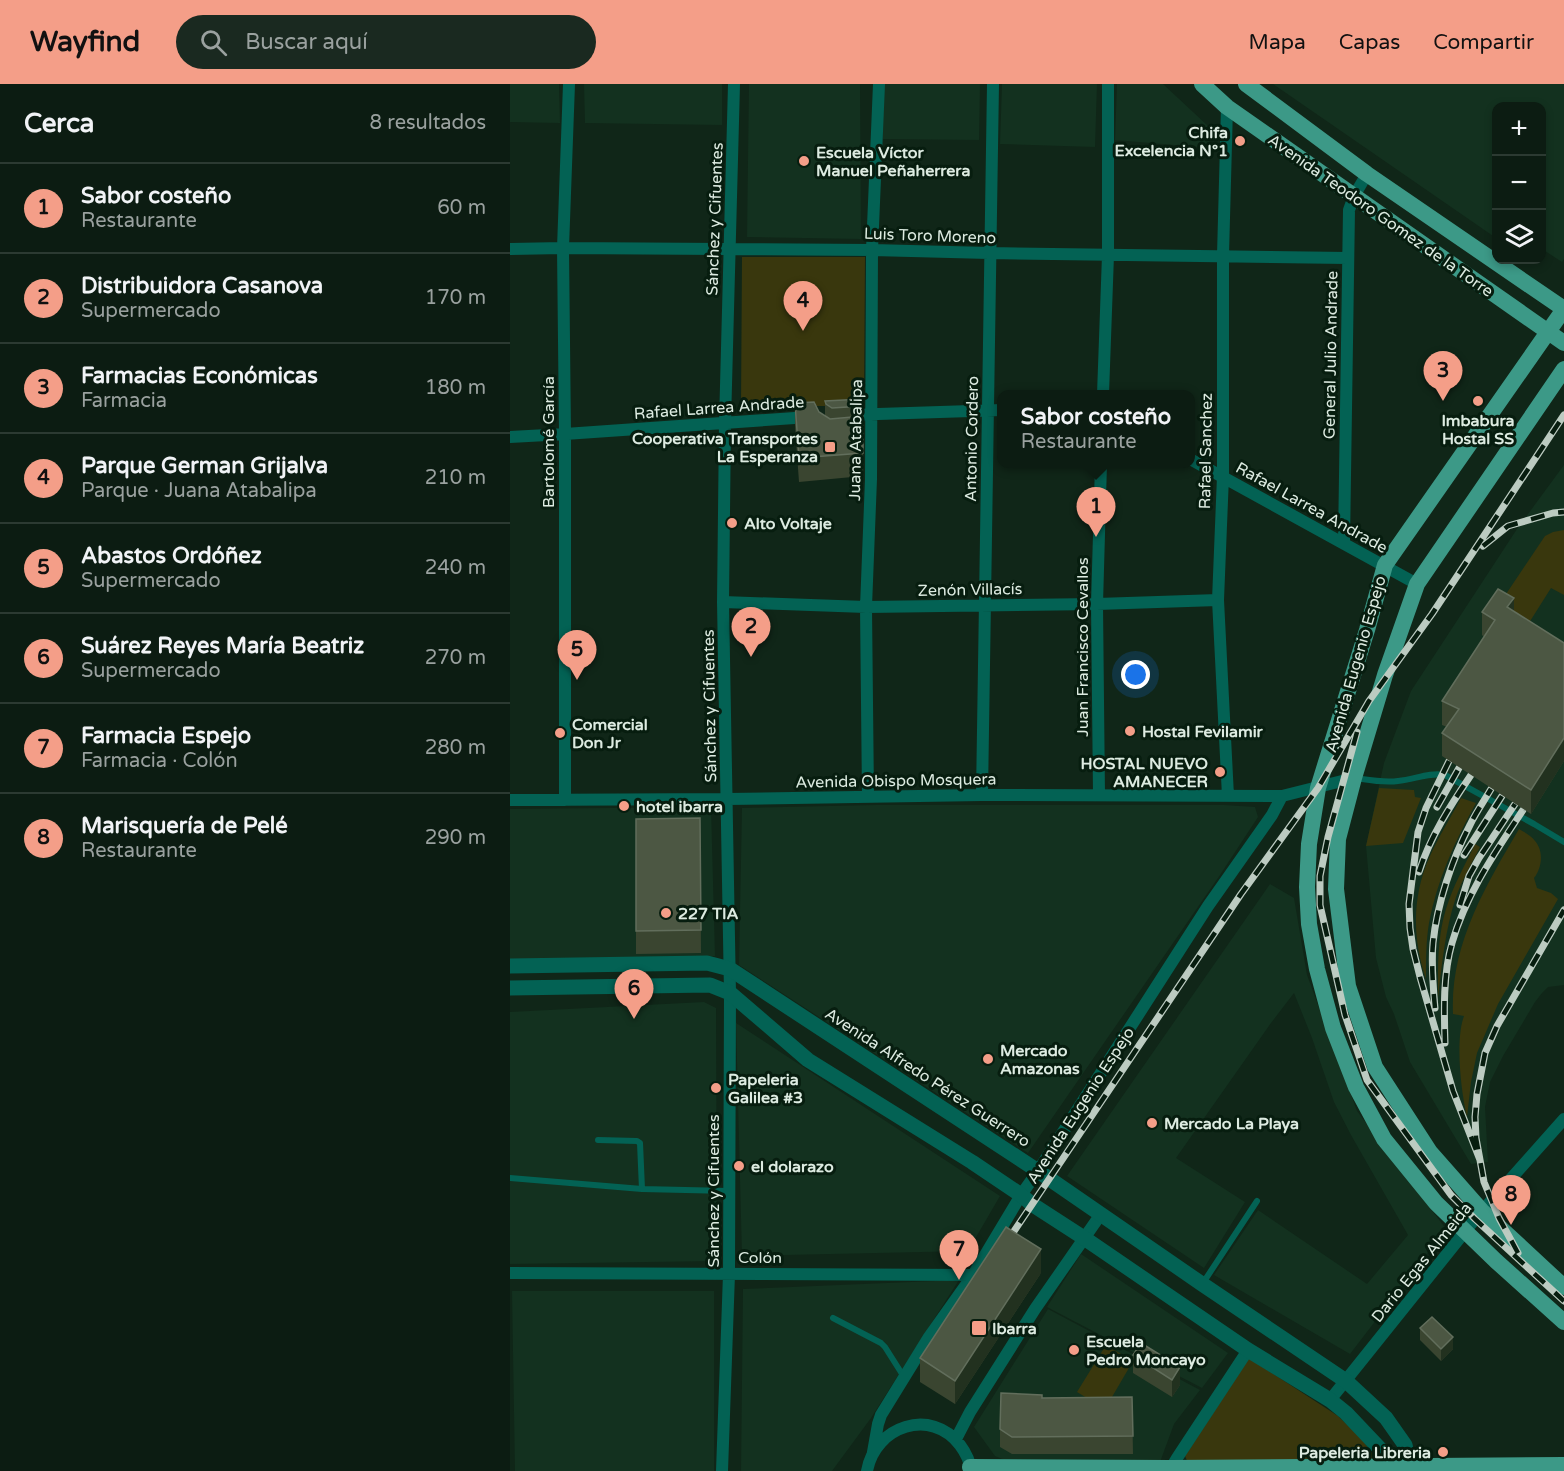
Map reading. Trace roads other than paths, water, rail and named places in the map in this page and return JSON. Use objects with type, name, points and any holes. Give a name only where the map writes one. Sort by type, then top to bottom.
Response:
[{"type":"main road","name":"Avenida Teodoro Gomez de la Torre","points":[[1202,84],[1227,107],[1564,343]]},
{"type":"main road","name":"Avenida Teodoro Gomez de la Torre","points":[[1246,84],[1367,174],[1564,309]]},
{"type":"main road","name":"Avenida Eugenio Espejo","points":[[1564,309],[1384,565],[1367,630],[1318,788],[1309,844],[1307,888],[1309,924],[1317,969],[1333,1028],[1356,1087],[1384,1139],[1436,1203],[1564,1322]]},
{"type":"main road","name":"Avenida Eugenio Espejo","points":[[1564,369],[1417,584],[1385,675],[1354,778],[1338,840],[1336,889],[1348,986],[1375,1066],[1430,1152],[1482,1211],[1564,1287]]},
{"type":"main road","points":[[970,1469],[1171,1470],[1564,1466]]},
{"type":"street","name":"Bartolomé García","points":[[565,800],[563,248],[569,84]]},
{"type":"street","name":"Sánchez y Cifuentes","points":[[722,1471],[729,1274],[730,993],[723,602],[725,423],[734,84]]},
{"type":"street","name":"Juana Atabalipa","points":[[868,797],[866,607],[869,434],[872,413],[872,250],[879,84]]},
{"type":"street","name":"Antonio Cordero","points":[[982,795],[993,84]]},
{"type":"street","points":[[1103,390],[1108,255],[1108,84]]},
{"type":"street","name":"Rafael Sanchez","points":[[1227,107],[1218,600],[1228,796]]},
{"type":"street","name":"General Julio Andrade","points":[[1344,542],[1348,210],[1367,174]]},
{"type":"street","name":"Luis Toro Moreno","points":[[510,249],[872,250],[1348,258]]},
{"type":"street","name":"Rafael Larrea Andrade","points":[[510,436],[872,413],[997,410]]},
{"type":"street","name":"Rafael Larrea Andrade","points":[[1195,461],[1417,584]]},
{"type":"street","name":"Juan Francisco Cevallos","points":[[1099,795],[1097,604],[1101,468]]},
{"type":"street","name":"Zenón Villacís","points":[[723,602],[866,607],[1218,600]]},
{"type":"street","points":[[1282,796],[1354,778]]},
{"type":"street","name":"Avenida Obispo Mosquera","points":[[510,800],[982,795],[1282,796]]},
{"type":"street","name":"Avenida Eugenio Espejo","points":[[870,1461],[881,1414],[929,1337],[973,1275],[1021,1195],[1208,906],[1272,815],[1282,796]]},
{"type":"street","name":"Avenida Alfredo Pérez Guerrero","points":[[510,966],[707,963],[730,969],[1038,1171],[1346,1381],[1386,1418],[1405,1445],[1410,1466]]},
{"type":"street","points":[[510,988],[710,985],[730,993],[808,1060],[963,1156],[1248,1350],[1330,1400],[1346,1413],[1382,1451],[1389,1467]]},
{"type":"street","name":"Dario Egas Almeida","points":[[1330,1400],[1482,1211],[1564,1119]]},
{"type":"street","points":[[956,1439],[970,1412],[1035,1309],[1101,1214]]},
{"type":"street","name":"Colón","points":[[510,1273],[973,1275]]},
{"type":"street","points":[[1171,1470],[1248,1350]]},
{"type":"street","points":[[860,1471],[870,1461],[882,1440],[895,1430],[911,1425],[927,1425],[942,1430],[956,1439],[965,1452],[970,1469]]},
{"type":"lane","points":[[1354,778],[1380,782],[1400,781],[1436,773],[1445,775],[1564,842]]},
{"type":"lane","points":[[598,1140],[637,1140],[640,1143],[642,1189]]},
{"type":"lane","points":[[510,1178],[642,1189],[729,1191]]},
{"type":"lane","points":[[1202,1284],[1257,1201]]},
{"type":"lane","points":[[833,1318],[881,1343],[904,1378]]},
{"type":"railway","points":[[1004,1246],[1241,894],[1318,788],[1369,701],[1432,614],[1564,415]]},
{"type":"railway","points":[[1483,546],[1508,526],[1564,512]]},
{"type":"railway","points":[[1357,732],[1328,837],[1320,876],[1320,905],[1345,1015],[1367,1080],[1451,1195],[1564,1301]]},
{"type":"railway","points":[[1449,761],[1426,808],[1418,832],[1409,904],[1410,928],[1420,977],[1453,1091],[1480,1160]]},
{"type":"railway","points":[[1437,807],[1459,768]]},
{"type":"railway","points":[[1419,872],[1435,834],[1471,775]]},
{"type":"railway","points":[[1435,1008],[1432,951],[1442,897],[1463,838],[1491,789]]},
{"type":"railway","points":[[1464,855],[1502,796]]},
{"type":"railway","points":[[1460,905],[1469,876],[1515,804]]},
{"type":"railway","points":[[1445,1043],[1446,980],[1449,955],[1458,925],[1473,890],[1523,810]]},
{"type":"railway","points":[[1518,1253],[1499,1218],[1484,1182],[1476,1138],[1477,1094],[1485,1053],[1497,1026],[1564,910]]},
{"type":"place","name":"Chifa Excelencia N°1","points":[[1240,141]]},
{"type":"place","name":"Escuela Víctor Manuel Peñaherrera","points":[[804,161]]},
{"type":"place","name":"Parque German Grijalva","points":[[803,331]]},
{"type":"place","name":"Farmacias Económicas","points":[[1443,401]]},
{"type":"place","name":"Imbabura Hostal SS","points":[[1478,401]]},
{"type":"place","name":"Cooperativa Transportes La Esperanza","points":[[830,447]]},
{"type":"place","name":"Alto Voltaje","points":[[732,523]]},
{"type":"place","name":"Sabor costeño","points":[[1096,537]]},
{"type":"place","name":"Distribuidora Casanova","points":[[751,657]]},
{"type":"place","name":"Abastos Ordóñez","points":[[577,680]]},
{"type":"place","name":"Hostal Fevilamir","points":[[1130,731]]},
{"type":"place","name":"Comercial Don Jr","points":[[560,733]]},
{"type":"place","name":"HOSTAL NUEVO AMANECER","points":[[1220,772]]},
{"type":"place","name":"hotel ibarra","points":[[624,806]]},
{"type":"place","name":"227 TIA","points":[[666,913]]},
{"type":"place","name":"Suárez Reyes María Beatriz","points":[[634,1019]]},
{"type":"place","name":"Mercado Amazonas","points":[[988,1059]]},
{"type":"place","name":"Papeleria Galilea #3","points":[[716,1088]]},
{"type":"place","name":"Mercado La Playa","points":[[1152,1123]]},
{"type":"place","name":"el dolarazo","points":[[739,1166]]},
{"type":"place","name":"Marisquería de Pelé","points":[[1511,1225]]},
{"type":"place","name":"Farmacia Espejo","points":[[959,1280]]},
{"type":"place","name":"Ibarra","points":[[979,1328]]},
{"type":"place","name":"Escuela Pedro Moncayo","points":[[1074,1350]]},
{"type":"place","name":"Papeleria Libreria","points":[[1443,1452]]}]
